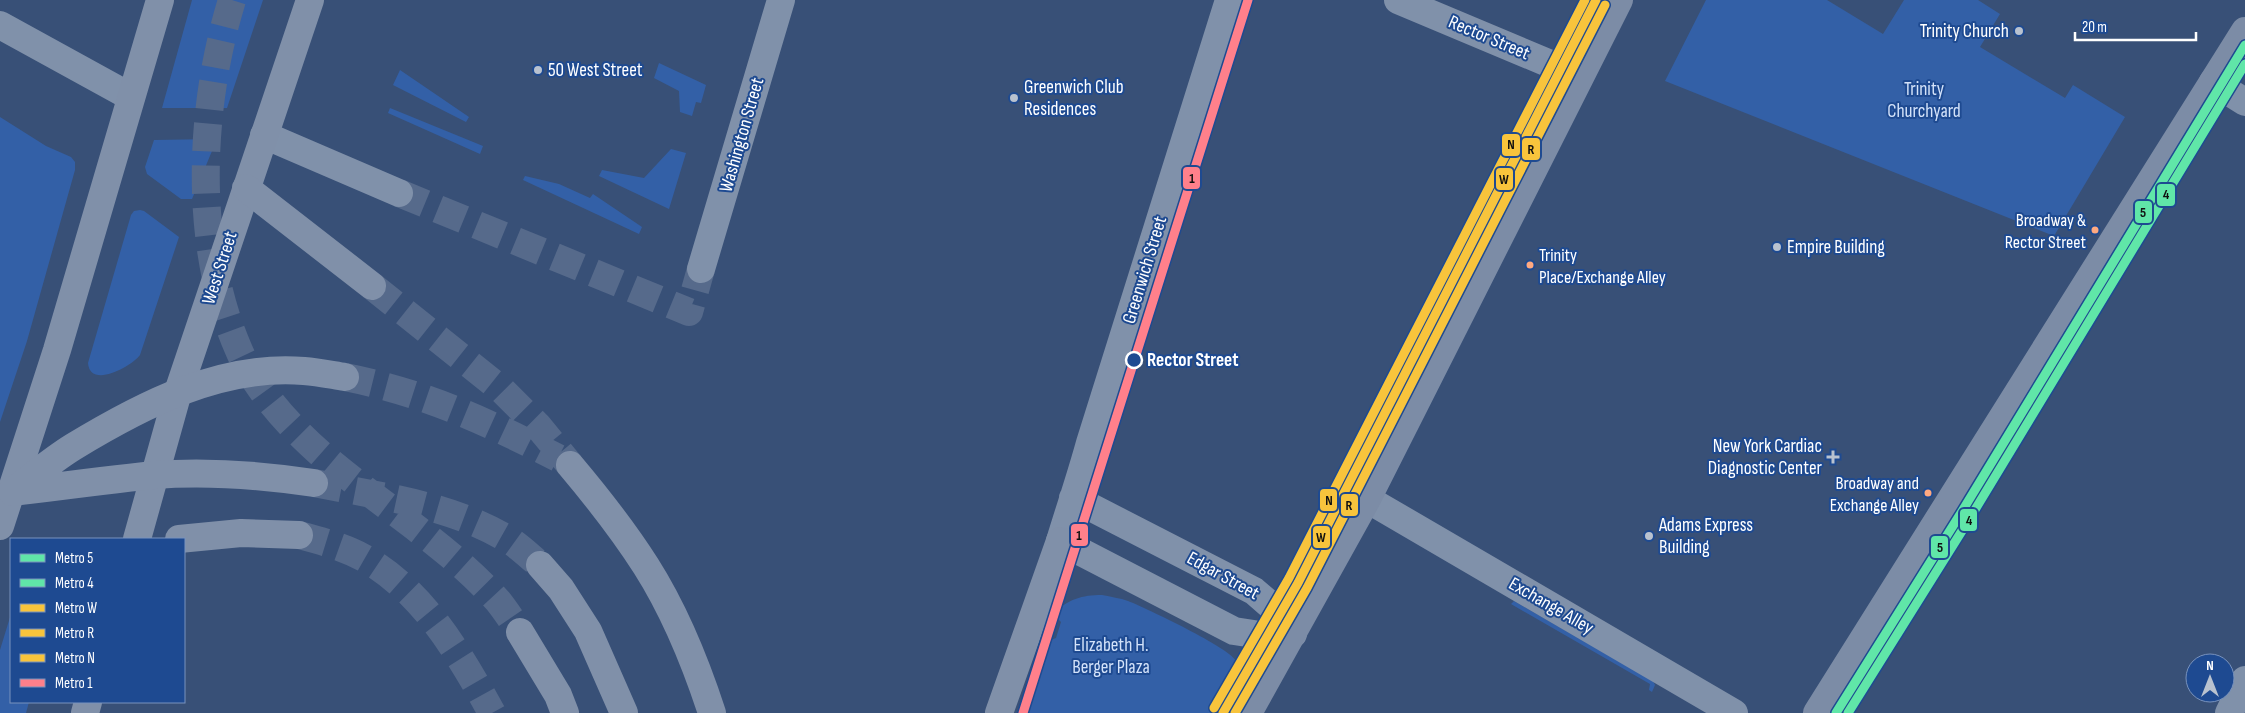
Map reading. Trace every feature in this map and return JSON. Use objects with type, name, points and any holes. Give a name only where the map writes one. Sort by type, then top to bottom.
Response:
[{"type":"highway","points":[[0,526],[12,492],[160,0]]},
{"type":"highway","name":"West Street","points":[[137,538],[178,392],[310,0]]},
{"type":"highway","points":[[246,188],[372,286]]},
{"type":"highway","points":[[12,492],[72,448],[178,392],[234,375],[273,371],[304,371],[345,377]]},
{"type":"highway","points":[[570,464],[604,505],[647,567],[694,662],[712,713]]},
{"type":"highway","points":[[12,492],[155,475],[240,475],[314,483]]},
{"type":"highway","points":[[185,538],[241,533],[299,535]]},
{"type":"highway","points":[[1000,713],[1060,541]]},
{"type":"highway","points":[[540,565],[561,589],[588,630],[624,713]]},
{"type":"highway","points":[[520,632],[558,695],[565,713]]},
{"type":"main road","points":[[1248,713],[1367,499],[1618,0]]},
{"type":"main road","points":[[1817,713],[2245,31]]},
{"type":"street","name":"Washington Street","points":[[701,269],[782,0]]},
{"type":"street","name":"Greenwich Street","points":[[1060,541],[1229,0]]},
{"type":"street","name":"Rector Street","points":[[1398,0],[1579,76]]},
{"type":"street","points":[[0,26],[131,97]]},
{"type":"street","points":[[2213,82],[2245,102]]},
{"type":"street","points":[[264,135],[399,193]]},
{"type":"street","name":"Edgar Street","points":[[1074,498],[1254,591],[1284,617],[1293,634]]},
{"type":"street","name":"Exchange Alley","points":[[1367,499],[1734,713]]},
{"type":"street","points":[[1060,541],[1234,630],[1273,637],[1293,634]]},
{"type":"street","points":[[2229,713],[2245,680]]},
{"type":"green space","points":[[192,0],[263,0],[227,108],[162,108]]},
{"type":"green space","name":"Trinity Churchyard","points":[[1706,0],[1827,0],[1883,34],[1904,0],[1978,0],[2000,14],[1980,47],[2065,98],[2073,85],[2125,117],[2054,236],[1665,81]]},
{"type":"green space","points":[[659,63],[706,85],[701,103],[696,102],[692,116],[680,112],[679,91],[654,78]]},
{"type":"green space","points":[[400,70],[469,117],[466,122],[393,85]]},
{"type":"green space","points":[[390,108],[483,146],[480,154],[388,113]]},
{"type":"green space","points":[[0,117],[46,146],[71,157],[75,162],[75,170],[27,341],[0,422]]},
{"type":"green space","points":[[217,139],[192,199],[181,199],[147,174],[145,167],[154,140]]},
{"type":"green space","points":[[671,149],[686,153],[669,209],[599,176],[602,170],[644,178]]},
{"type":"green space","points":[[525,176],[559,184],[590,198],[593,194],[642,227],[639,234],[523,180]]},
{"type":"green space","points":[[140,210],[179,237],[140,355],[120,370],[103,375],[96,374],[90,371],[88,363],[131,215],[134,211]]},
{"type":"green space","name":"Elizabeth H. Berger Plaza","points":[[1102,595],[1125,600],[1151,611],[1204,638],[1231,655],[1236,661],[1235,673],[1212,713],[1023,713],[1048,641],[1056,638],[1061,622],[1053,614],[1070,601],[1088,596]]},
{"type":"green space","points":[[1514,601],[1653,681],[1655,685],[1652,692],[1649,690],[1650,684],[1511,604]]},
{"type":"green space","points":[[10,617],[10,703],[29,703],[26,713],[0,713],[0,650]]},
{"type":"tunnel","points":[[232,0],[221,41],[213,85],[206,175],[213,265],[223,308],[238,348],[263,392],[297,432],[344,473],[457,561],[498,601],[520,632]]},
{"type":"tunnel","points":[[399,193],[689,312],[701,269]]},
{"type":"tunnel","points":[[372,286],[502,390],[538,426],[570,465]]},
{"type":"tunnel","points":[[345,377],[402,391],[429,400],[480,420],[558,458]]},
{"type":"tunnel","points":[[314,483],[412,502],[459,516],[509,540],[540,565]]},
{"type":"tunnel","points":[[299,535],[356,554],[385,572],[405,588],[438,626],[453,647],[492,713]]},
{"type":"metro line","name":"1","points":[[1023,713],[1248,0]]},
{"type":"metro line","name":"N","points":[[1214,708],[1289,578],[1585,0]]},
{"type":"metro line","name":"W","points":[[1223,713],[1298,583],[1596,0]]},
{"type":"metro line","name":"R","points":[[1235,713],[1307,588],[1605,5]]},
{"type":"metro line","name":"5","points":[[1836,713],[1961,513],[2245,45]]},
{"type":"metro line","name":"4","points":[[1848,713],[1970,518],[2245,64]]},
{"type":"place","name":"Trinity Church","points":[[2019,31]]},
{"type":"place","name":"50 West Street","points":[[538,70]]},
{"type":"place","name":"Greenwich Club Residences","points":[[1014,98]]},
{"type":"place","name":"Broadway & Rector Street","points":[[2095,230]]},
{"type":"place","name":"Empire Building","points":[[1777,247]]},
{"type":"place","name":"Trinity Place/Exchange Alley","points":[[1530,265]]},
{"type":"place","name":"Rector Street","points":[[1134,360]]},
{"type":"place","name":"New York Cardiac Diagnostic Center","points":[[1833,457]]},
{"type":"place","name":"Broadway and Exchange Alley","points":[[1928,493]]},
{"type":"place","name":"Adams Express Building","points":[[1649,536]]}]
